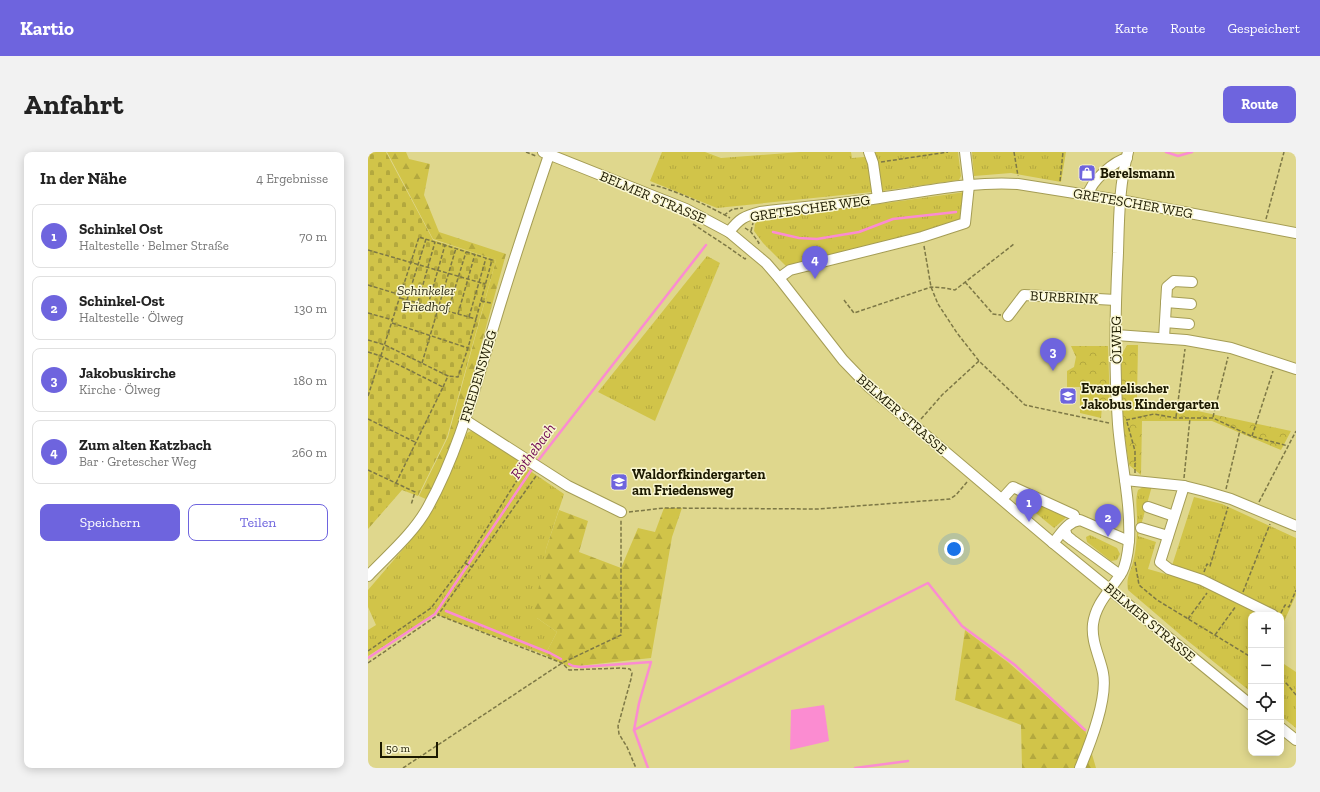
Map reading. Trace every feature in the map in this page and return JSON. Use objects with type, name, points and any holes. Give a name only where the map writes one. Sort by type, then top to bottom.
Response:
[{"type":"street","points":[[869,152],[873,163],[878,198]]},
{"type":"street","points":[[779,278],[790,270],[922,238],[966,223],[969,185],[965,152]]},
{"type":"street","name":"ÖLWEG","points":[[1088,195],[1093,184],[1112,165],[1128,155]]},
{"type":"street","name":"ÖLWEG","points":[[1080,768],[1087,751],[1102,702],[1104,688],[1103,673],[1094,640],[1093,624],[1096,612],[1102,600],[1123,570],[1129,541],[1130,481],[1123,422],[1116,335],[1120,200],[1128,155]]},
{"type":"street","name":"BELMER STRASSE","points":[[547,156],[686,209],[729,232],[766,263],[843,360],[869,387],[1053,543],[1110,588],[1248,703]]},
{"type":"street","name":"FRIEDENSWEG","points":[[368,576],[406,537],[427,508],[444,476],[465,420],[512,262],[547,156]]},
{"type":"street","name":"GRETESCHER WEG","points":[[729,232],[736,222],[746,215],[760,212],[878,198],[969,185],[1004,183],[1120,200],[1296,233]]},
{"type":"street","points":[[1164,338],[1166,287],[1174,281],[1192,282]]},
{"type":"street","name":"BURBRINK","points":[[1008,316],[1024,295],[1116,300]]},
{"type":"street","points":[[1166,302],[1191,304]]},
{"type":"street","points":[[1165,322],[1190,324]]},
{"type":"street","points":[[1116,335],[1186,340],[1231,348],[1296,368]]},
{"type":"street","points":[[465,420],[568,486],[621,512]]},
{"type":"street","points":[[1130,481],[1184,486],[1227,498],[1296,526]]},
{"type":"street","points":[[1184,486],[1160,562],[1169,569],[1213,584],[1267,612]]},
{"type":"street","points":[[1002,499],[1013,487],[1074,515]]},
{"type":"street","points":[[1148,507],[1174,516]]},
{"type":"street","points":[[1053,543],[1069,524],[1080,520],[1129,541]]},
{"type":"street","points":[[1141,528],[1168,536]]},
{"type":"street","points":[[1065,530],[1067,536],[1120,575]]},
{"type":"street","points":[[1284,730],[1296,740]]},
{"type":"path","points":[[526,152],[547,156]]},
{"type":"path","points":[[873,163],[948,152]]},
{"type":"path","points":[[1014,152],[1018,184]]},
{"type":"path","points":[[1059,191],[1063,152]]},
{"type":"path","points":[[1264,227],[1284,152]]},
{"type":"path","points":[[724,215],[733,209],[742,208]]},
{"type":"path","points":[[690,221],[745,259]]},
{"type":"path","points":[[753,222],[751,232],[759,243]]},
{"type":"path","points":[[368,340],[385,345],[448,376],[458,377],[468,348],[492,260],[420,237],[400,297],[385,345],[368,396]]},
{"type":"path","points":[[922,238],[931,287],[938,304],[957,333],[979,361],[1025,405],[1123,422],[1154,414],[1176,418],[1213,418],[1251,436],[1288,446]]},
{"type":"path","points":[[407,300],[426,239]]},
{"type":"path","points":[[418,303],[435,242]]},
{"type":"path","points":[[844,300],[854,313],[931,287],[955,290],[1014,244]]},
{"type":"path","points":[[428,306],[445,245]]},
{"type":"path","points":[[422,363],[456,248]]},
{"type":"path","points":[[368,250],[486,284]]},
{"type":"path","points":[[448,311],[466,252]]},
{"type":"path","points":[[458,314],[475,254]]},
{"type":"path","points":[[469,317],[486,258]]},
{"type":"path","points":[[965,282],[993,314],[1008,316]]},
{"type":"path","points":[[368,285],[407,300],[476,319]]},
{"type":"path","points":[[481,300],[499,306]]},
{"type":"path","points":[[368,313],[393,320]]},
{"type":"path","points":[[392,323],[468,348]]},
{"type":"path","points":[[1176,418],[1186,340]]},
{"type":"path","points":[[1213,418],[1231,348]]},
{"type":"path","points":[[368,352],[381,356],[443,387]]},
{"type":"path","points":[[915,426],[942,395],[979,361]]},
{"type":"path","points":[[1251,436],[1277,362]]},
{"type":"path","points":[[396,483],[448,376]]},
{"type":"path","points":[[1184,486],[1190,418]]},
{"type":"path","points":[[368,420],[416,443]]},
{"type":"path","points":[[1123,422],[1135,451],[1130,481]]},
{"type":"path","points":[[1202,580],[1207,564],[1210,566],[1227,498],[1240,430]]},
{"type":"path","points":[[1256,509],[1296,431]]},
{"type":"path","points":[[368,651],[431,608],[466,564],[536,465]]},
{"type":"path","points":[[368,663],[438,615],[534,476],[539,474],[536,465]]},
{"type":"path","points":[[368,470],[415,492],[411,505]]},
{"type":"path","points":[[403,768],[562,663],[621,635],[621,512],[664,508],[818,509],[950,499],[956,495],[973,475]]},
{"type":"path","points":[[1215,635],[1241,598],[1273,517]]},
{"type":"path","points":[[1135,558],[1139,585],[1157,600],[1248,653]]},
{"type":"path","points":[[466,564],[471,567]]},
{"type":"path","points":[[1188,619],[1213,584]]},
{"type":"path","points":[[1282,612],[1285,605],[1289,606],[1296,590]]},
{"type":"path","points":[[438,615],[562,663],[569,670],[630,669],[632,673],[631,679],[618,726],[618,734],[627,747],[636,768]]},
{"type":"path","points":[[1284,682],[1296,695]]},
{"type":"green space","name":"Schinkeler Friedhof","points":[[368,152],[386,152],[433,240],[496,260],[447,437],[418,496],[402,490],[368,529]]},
{"type":"green space","points":[[387,152],[406,152],[409,159],[430,164],[424,195],[439,232],[506,254],[463,411],[439,478],[428,500],[419,496],[448,437],[496,260],[433,239]]},
{"type":"green space","points":[[662,152],[705,152],[721,158],[800,152],[851,152],[852,158],[876,156],[875,152],[958,152],[961,176],[959,180],[882,191],[717,208],[650,181]]},
{"type":"green space","points":[[972,152],[1066,152],[1061,182],[1011,173],[974,176]]},
{"type":"green space","points":[[965,192],[962,220],[920,234],[787,267],[763,243],[754,231],[755,224],[761,217],[879,204]]},
{"type":"green space","points":[[707,256],[720,263],[655,421],[598,392]]},
{"type":"green space","points":[[1127,345],[1138,345],[1137,398],[1291,431],[1281,450],[1212,421],[1142,421],[1141,475],[1129,465],[1122,418],[1121,356]]},
{"type":"green space","points":[[1071,346],[1108,346],[1110,407],[1102,407],[1101,418],[1080,413],[1080,387],[1067,387],[1067,371],[1074,367],[1076,357]]},
{"type":"green space","points":[[471,431],[482,435],[522,462],[526,468],[564,494],[546,549],[537,618],[557,632],[545,655],[435,614],[368,656],[368,630],[376,625],[368,607],[368,590],[410,541],[421,525],[447,478],[467,433]]},
{"type":"green space","points":[[1145,486],[1152,486],[1138,536],[1156,542],[1148,569],[1169,575],[1194,497],[1222,504],[1296,538],[1296,595],[1284,621],[1284,612],[1248,612],[1248,690],[1128,590],[1128,579],[1136,546],[1136,501],[1138,490]]},
{"type":"green space","points":[[1024,494],[1069,515],[1054,528],[1020,500]]},
{"type":"green space","points":[[664,508],[682,508],[672,537],[651,658],[569,667],[545,655],[557,632],[537,618],[534,612],[546,549],[559,510],[588,521],[579,552],[621,568],[638,528],[655,532]]},
{"type":"green space","points":[[1090,535],[1117,548],[1120,554],[1117,560],[1111,561],[1087,542],[1086,537]]},
{"type":"green space","points":[[965,630],[1009,663],[1085,730],[1096,768],[1022,768],[1021,725],[955,700]]},
{"type":"green space","points":[[1284,664],[1296,672],[1296,728],[1284,718]]},
{"type":"shaded area","points":[[824,705],[829,741],[790,750],[791,710]]},
{"type":"waterway","name":"Röthebach","points":[[1166,152],[1178,156],[1192,152]]},
{"type":"waterway","points":[[773,232],[799,238],[817,239],[859,232],[893,219],[956,212]]},
{"type":"waterway","name":"Röthebach","points":[[537,462],[706,245]]},
{"type":"waterway","name":"Röthebach","points":[[368,658],[435,614],[534,466]]},
{"type":"waterway","points":[[569,664],[581,667],[651,662],[639,703],[634,730],[928,583],[962,626],[1015,665],[1085,730]]},
{"type":"waterway","points":[[446,611],[550,653],[561,659]]},
{"type":"waterway","points":[[634,730],[648,768]]},
{"type":"waterway","points":[[855,768],[908,761]]},
{"type":"place","name":"Berelsmann","points":[[1087,173]]},
{"type":"place","name":"Zum alten Katzbach","points":[[815,279]]},
{"type":"place","name":"Jakobuskirche","points":[[1053,371]]},
{"type":"place","name":"Evangelischer Jakobus Kindergarten","points":[[1068,396]]},
{"type":"place","name":"Waldorfkindergarten am Friedensweg","points":[[619,482]]},
{"type":"place","name":"Schinkel Ost","points":[[1029,522]]},
{"type":"place","name":"Schinkel-Ost","points":[[1108,537]]}]
